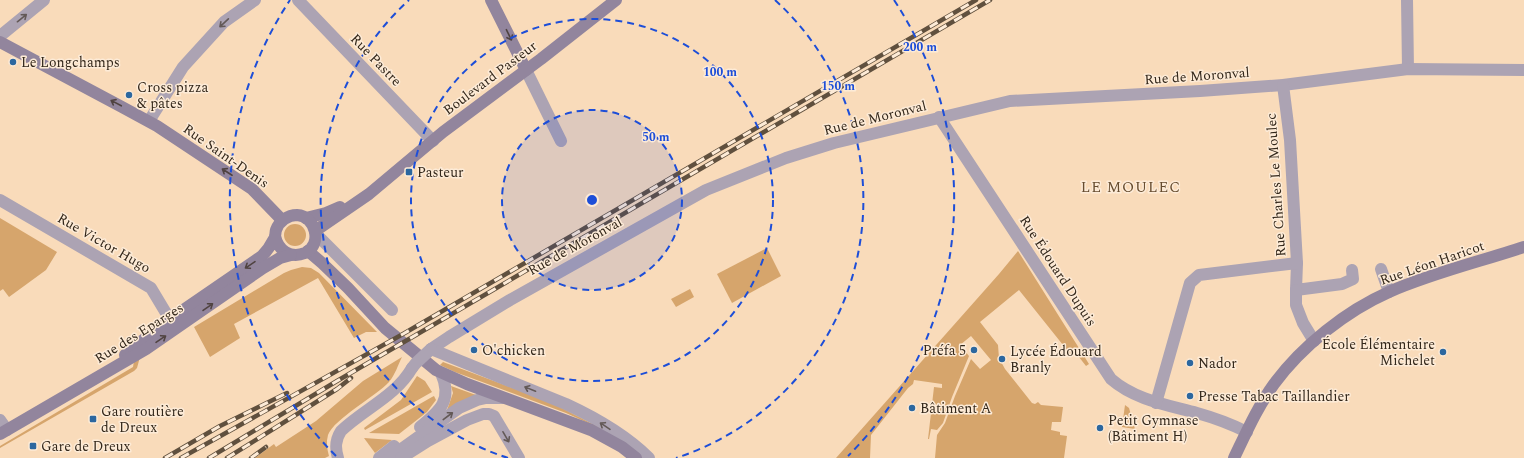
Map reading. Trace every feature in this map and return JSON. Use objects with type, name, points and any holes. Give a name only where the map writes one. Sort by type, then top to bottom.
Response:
[{"type":"main road","points":[[491,0],[526,70]]},
{"type":"main road","name":"Boulevard Pasteur","points":[[315,233],[364,198],[433,140],[616,0]]},
{"type":"main road","name":"Rue Saint-Denis","points":[[0,42],[148,121],[252,189],[282,220]]},
{"type":"main road","name":"Boulevard Pasteur","points":[[306,218],[338,208],[384,182]]},
{"type":"main road","points":[[173,324],[262,256],[271,245],[278,224],[282,220],[290,216],[298,215],[306,218],[314,226],[314,242],[308,251],[298,255],[291,255],[283,251],[275,236]]},
{"type":"main road","name":"Rue Léon Haricot","points":[[1234,458],[1259,408],[1274,383],[1292,362],[1314,341],[1356,310],[1388,292],[1429,277],[1524,247]]},
{"type":"main road","points":[[308,251],[348,288],[389,332],[441,373],[503,398],[592,430],[622,447],[636,458]]},
{"type":"main road","name":"Rue des Eparges","points":[[2,428],[146,349],[173,324],[280,258],[291,255]]},
{"type":"street","points":[[0,36],[44,0]]},
{"type":"street","points":[[148,121],[183,67],[224,22],[255,0]]},
{"type":"street","name":"Rue Pastre","points":[[298,0],[433,140]]},
{"type":"street","points":[[1407,0],[1408,69]]},
{"type":"street","name":"Rue de Moronval","points":[[338,458],[336,444],[341,431],[394,390],[404,381],[416,362],[449,337],[510,300],[706,190],[786,158],[834,143],[1010,100],[1200,92],[1283,85],[1408,69],[1524,70]]},
{"type":"street","points":[[526,70],[561,141]]},
{"type":"street","name":"Rue Charles Le Moulec","points":[[1156,403],[1190,283],[1199,275],[1297,263],[1290,140],[1283,85]]},
{"type":"street","name":"Rue Édouard Dupuis","points":[[939,117],[1114,382],[1126,390],[1156,403],[1214,418],[1247,432]]},
{"type":"street","name":"Rue Victor Hugo","points":[[0,200],[151,288],[173,324]]},
{"type":"street","points":[[315,233],[392,310]]},
{"type":"street","points":[[1297,263],[1296,305],[1303,323],[1314,341]]},
{"type":"street","points":[[1381,269],[1388,292]]},
{"type":"street","points":[[1296,290],[1342,284],[1353,279],[1352,270]]},
{"type":"street","points":[[431,350],[576,408],[623,438],[649,458]]},
{"type":"street","points":[[379,458],[433,417],[441,408],[446,395],[441,373]]},
{"type":"street","points":[[390,458],[459,408],[477,400],[486,398],[503,398]]},
{"type":"street","points":[[401,458],[428,441],[468,420],[483,414],[494,416],[519,458]]},
{"type":"shaded area","points":[[0,218],[57,252],[46,270],[9,297],[3,289],[0,291]]},
{"type":"shaded area","points":[[291,224],[299,224],[306,231],[306,239],[299,246],[291,246],[284,239],[284,231]]},
{"type":"shaded area","points":[[767,248],[781,276],[732,303],[717,274]]},
{"type":"shaded area","points":[[1018,251],[1089,364],[1086,366],[1075,352],[1071,355],[1019,290],[980,322],[998,345],[999,358],[1005,369],[1032,403],[1035,404],[1038,402],[1041,405],[1063,407],[1061,422],[1052,422],[1051,430],[1060,432],[1060,435],[1067,436],[1064,458],[935,458],[937,435],[945,423],[971,359],[980,369],[991,360],[971,336],[960,345],[969,356],[943,423],[937,430],[931,429],[929,439],[934,387],[942,388],[942,384],[914,380],[913,384],[908,388],[871,435],[870,458],[836,458],[999,274]]},
{"type":"shaded area","points":[[302,267],[311,268],[319,273],[377,332],[366,332],[354,338],[318,278],[234,324],[240,338],[210,357],[194,327],[284,273]]},
{"type":"shaded area","points":[[690,289],[694,297],[676,307],[671,299]]},
{"type":"shaded area","points":[[140,357],[137,368],[134,371],[0,448],[0,446],[133,367],[134,361]]},
{"type":"shaded area","points":[[402,357],[389,382],[338,422],[332,429],[327,440],[329,456],[325,458],[255,458],[274,444],[276,447],[316,421],[363,381]]},
{"type":"shaded area","points":[[443,362],[550,402],[610,433],[566,413],[455,372],[440,365]]},
{"type":"shaded area","points":[[417,376],[425,381],[432,392],[365,430],[364,428],[401,400]]},
{"type":"shaded area","points":[[451,386],[476,395],[446,413],[453,393]]},
{"type":"shaded area","points":[[434,396],[436,400],[427,412],[399,434],[369,433],[432,397]]},
{"type":"shaded area","points":[[1125,405],[1129,408],[1135,429],[1122,427]]},
{"type":"shaded area","points":[[364,438],[392,440],[375,453]]},
{"type":"railway","points":[[181,458],[403,334],[976,0]]},
{"type":"railway","points":[[209,458],[337,381],[990,0]]},
{"type":"railway","points":[[227,458],[337,389],[351,378]]},
{"type":"railway","points":[[165,458],[220,426],[287,393]]},
{"type":"railway","points":[[251,458],[266,447]]},
{"type":"place","name":"Le Longchamps","points":[[13,62]]},
{"type":"place","name":"Cross pizza & pâtes","points":[[129,95]]},
{"type":"place","name":"Pasteur","points":[[409,172]]},
{"type":"place","name":"O'chicken","points":[[474,350]]},
{"type":"place","name":"Préfa 5","points":[[974,350]]},
{"type":"place","name":"École Élémentaire Michelet","points":[[1443,352]]},
{"type":"place","name":"Lycée Édouard Branly","points":[[1002,359]]},
{"type":"place","name":"Nador","points":[[1190,363]]},
{"type":"place","name":"Presse Tabac Taillandier","points":[[1190,396]]},
{"type":"place","name":"Bâtiment A","points":[[912,408]]},
{"type":"place","name":"Gare routière de Dreux","points":[[93,419]]},
{"type":"place","name":"Petit Gymnase (Bâtiment H)","points":[[1100,428]]},
{"type":"place","name":"Gare de Dreux","points":[[33,446]]},
{"type":"district","name":"LE MOULEC","points":[[1131,187]]}]
